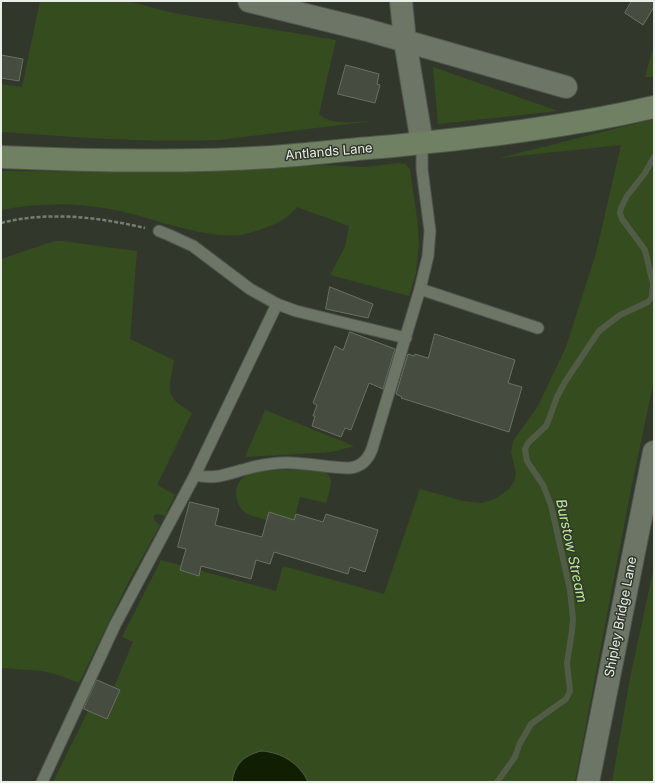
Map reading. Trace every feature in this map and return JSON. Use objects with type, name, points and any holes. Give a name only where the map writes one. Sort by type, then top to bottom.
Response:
[{"type":"main road","name":"Antlands Lane","points":[[1,157],[76,160],[168,161],[271,157],[500,135],[602,118],[650,108]]},
{"type":"street","points":[[249,1],[366,30],[566,87]]},
{"type":"street","points":[[401,1],[405,41],[422,143]]},
{"type":"street","name":"Shipley Bridge Lane","points":[[588,782],[654,452]]},
{"type":"lane","points":[[195,475],[203,477],[220,477],[256,466],[280,463],[300,463],[349,468],[362,464],[370,455],[406,338],[428,256],[430,230],[422,169],[422,143]]},
{"type":"lane","points":[[159,231],[192,246],[250,289],[277,304],[296,312],[406,338]]},
{"type":"lane","points":[[420,289],[538,328]]},
{"type":"lane","points":[[42,782],[115,625],[195,475],[277,304]]},
{"type":"path","points":[[1,223],[34,217],[64,216],[108,221],[159,231]]},
{"type":"green space","points":[[40,1],[128,1],[173,13],[336,40],[319,114],[324,118],[337,122],[373,121],[219,140],[192,141],[83,138],[1,132],[1,84],[22,87]]},
{"type":"green space","points":[[654,44],[654,77],[645,77]]},
{"type":"green space","points":[[433,67],[558,111],[438,124]]},
{"type":"green space","points":[[654,119],[654,380],[632,484],[575,782],[53,782],[88,711],[107,719],[120,690],[114,687],[133,642],[122,637],[161,560],[276,591],[283,566],[384,594],[420,489],[463,501],[482,503],[495,499],[509,489],[514,482],[516,474],[511,452],[513,441],[538,406],[566,347],[596,253],[621,145],[499,158]]},
{"type":"green space","points":[[398,163],[406,164],[410,170],[417,218],[419,244],[416,273],[409,296],[330,275],[345,247],[349,226],[297,207],[277,223],[241,235],[209,234],[125,212],[83,205],[55,204],[1,210],[1,171],[193,172],[323,165],[365,167]]},
{"type":"green space","points":[[54,241],[137,251],[130,339],[174,360],[170,391],[176,401],[192,413],[157,485],[175,495],[165,516],[157,514],[154,516],[154,520],[160,525],[129,581],[79,683],[44,671],[1,668],[1,259]]},
{"type":"green space","points":[[265,410],[354,446],[332,452],[245,457]]},
{"type":"green space","points":[[272,470],[322,471],[330,477],[331,481],[326,503],[300,497],[294,520],[269,512],[267,520],[256,517],[246,513],[238,504],[236,492],[237,486],[244,477],[249,474]]},
{"type":"green space","points":[[654,567],[654,782],[612,782],[630,678]]},
{"type":"shaded area","points":[[261,751],[276,754],[289,760],[300,770],[308,782],[232,782],[235,770],[241,762],[249,755]]},
{"type":"building","points":[[632,1],[654,1],[654,7],[643,25],[625,13]]},
{"type":"building","points":[[1,55],[23,59],[19,81],[1,78]]},
{"type":"building","points":[[346,65],[379,74],[377,84],[380,85],[375,103],[338,94]]},
{"type":"building","points":[[330,287],[373,304],[368,318],[326,309]]},
{"type":"building","points":[[350,332],[395,349],[383,389],[369,383],[351,430],[345,428],[341,437],[312,426],[315,416],[313,416],[317,405],[313,403],[335,346],[343,350]]},
{"type":"building","points":[[435,334],[515,360],[508,383],[522,387],[509,432],[401,398],[402,397],[396,394],[408,354],[414,356],[415,354],[428,358]]},
{"type":"building","points":[[190,502],[219,509],[215,525],[262,537],[269,512],[294,520],[296,514],[323,522],[326,514],[378,530],[365,572],[350,567],[348,574],[274,552],[270,564],[256,560],[251,579],[201,566],[199,576],[180,570],[186,549],[178,547]]},
{"type":"building","points":[[97,680],[120,690],[107,719],[84,709]]},
{"type":"waterway","name":"Burstow Stream","points":[[497,782],[515,757],[519,745],[531,724],[566,699],[570,691],[567,663],[573,619],[570,590],[551,505],[543,485],[527,461],[525,449],[528,443],[546,426],[557,397],[565,382],[599,331],[620,315],[648,302],[652,297],[653,284],[645,250],[622,219],[620,213],[627,196],[645,173],[654,157]]}]
